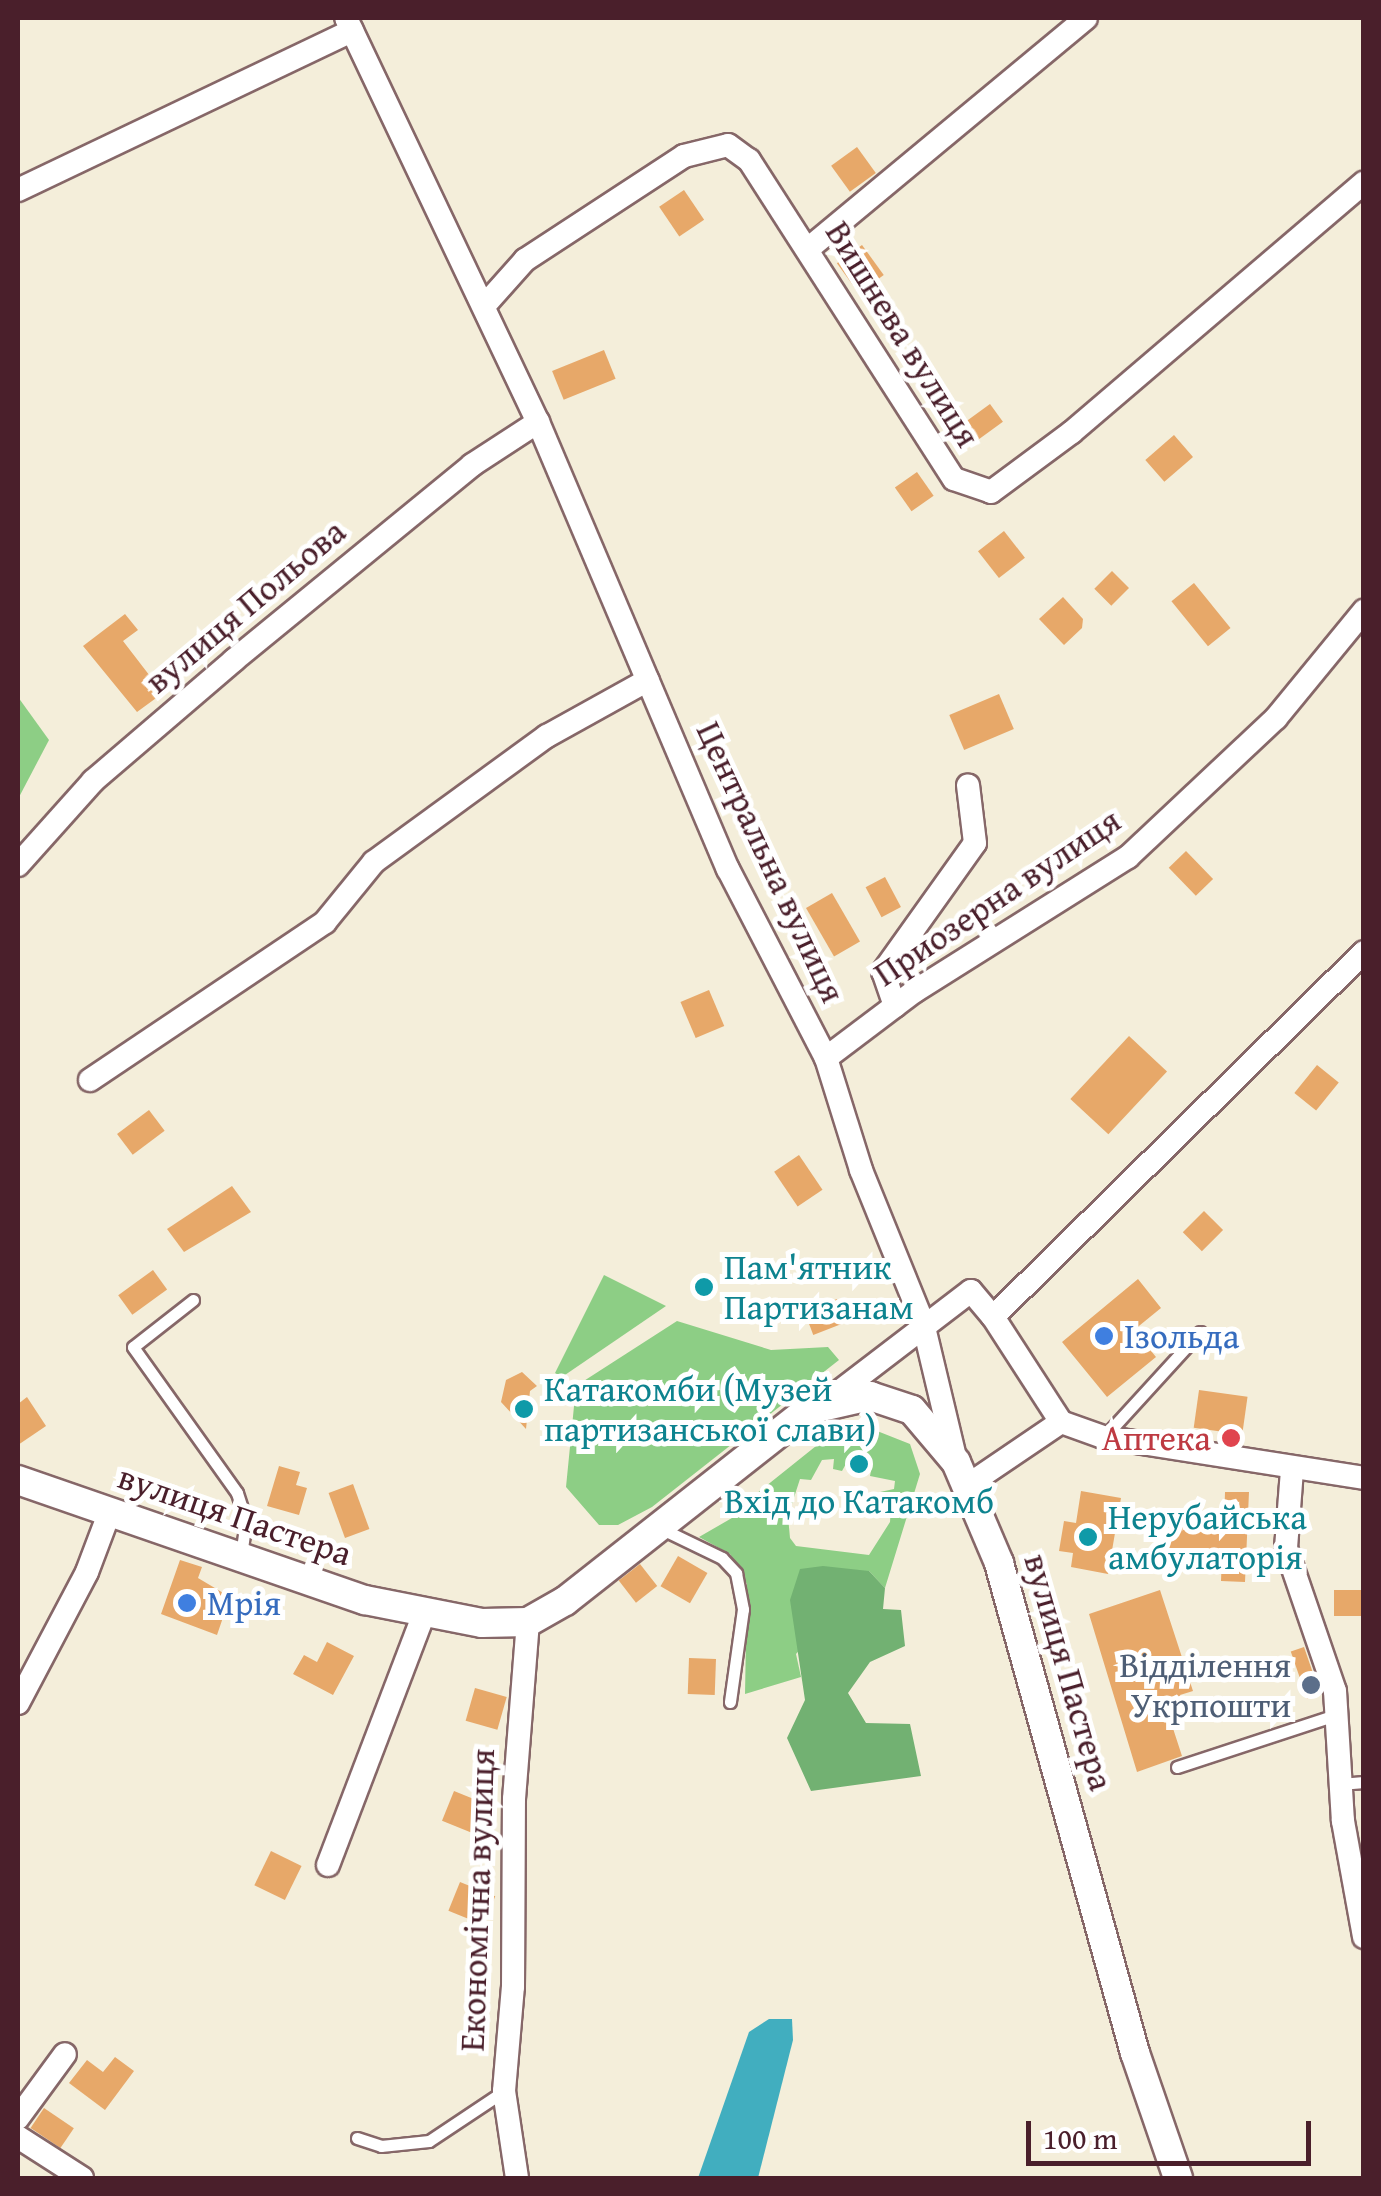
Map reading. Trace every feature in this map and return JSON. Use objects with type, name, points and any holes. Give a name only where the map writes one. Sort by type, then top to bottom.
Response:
[{"type":"street","points":[[808,249],[1086,18]]},
{"type":"street","points":[[18,190],[349,24]]},
{"type":"street","name":"Центральна вулиця","points":[[349,24],[538,422],[728,869],[826,1058],[860,1170],[923,1323],[962,1473]]},
{"type":"street","name":"Вишнева вулиця","points":[[484,306],[525,260],[684,156],[715,143],[749,160],[808,249],[810,262],[954,479],[991,492],[1072,432],[1364,183]]},
{"type":"street","name":"вулиця Польова","points":[[18,866],[92,781],[472,465],[538,422]]},
{"type":"street","name":"Приозерна вулиця","points":[[826,1058],[895,1006],[1128,857],[1276,718],[1364,611]]},
{"type":"street","points":[[90,1080],[325,922],[374,862],[547,736],[648,680]]},
{"type":"street","points":[[895,1006],[883,972],[974,843],[968,785]]},
{"type":"street","points":[[993,1317],[1364,952]]},
{"type":"street","points":[[528,1622],[826,1401],[923,1323],[971,1291],[993,1317],[1061,1422],[1104,1437],[1292,1470],[1364,1478]]},
{"type":"street","name":"вулиця Пастера","points":[[826,1401],[870,1396],[912,1410],[962,1473],[1024,1638],[1135,2053],[1178,2178]]},
{"type":"street","points":[[962,1473],[1061,1422]]},
{"type":"street","points":[[1292,1470],[1286,1548],[1335,1691],[1335,1715],[1352,1783],[1364,1937]]},
{"type":"street","name":"вулиця Пастера","points":[[18,1480],[424,1614],[528,1622]]},
{"type":"street","points":[[18,1703],[87,1572],[110,1510]]},
{"type":"street","points":[[328,1865],[424,1614]]},
{"type":"street","name":"Економічна вулиця","points":[[518,2178],[504,2091],[513,1988],[514,1798],[528,1622]]},
{"type":"street","points":[[18,2118],[65,2054]]},
{"type":"street","points":[[18,2137],[82,2178]]},
{"type":"lane","points":[[193,1300],[133,1347],[237,1493],[246,1520],[241,1556]]},
{"type":"lane","points":[[1104,1437],[1200,1332]]},
{"type":"lane","points":[[656,1526],[722,1558],[736,1573],[742,1609],[730,1702]]},
{"type":"lane","points":[[1177,1766],[1335,1715]]},
{"type":"lane","points":[[356,2138],[381,2146],[428,2141],[504,2091]]},
{"type":"green space","points":[[18,697],[49,740],[18,799]]},
{"type":"green space","points":[[604,1275],[666,1306],[562,1377],[555,1373]]},
{"type":"green space","points":[[677,1321],[771,1350],[828,1347],[839,1360],[652,1507],[618,1525],[599,1525],[566,1487],[576,1386]]},
{"type":"green space","points":[[867,1427],[910,1444],[920,1474],[885,1588],[869,1571],[796,1654],[801,1677],[745,1694],[747,1584],[730,1554],[699,1537],[751,1507],[756,1494],[826,1438]],"holes":[[[834,1459],[833,1469],[842,1471],[847,1462],[872,1465],[870,1476],[895,1481],[894,1489],[880,1492],[879,1501],[891,1507],[890,1522],[869,1555],[796,1546],[790,1538],[788,1516],[800,1479],[811,1480],[822,1460]]]},
{"type":"green space","points":[[823,1566],[869,1571],[885,1588],[883,1609],[901,1610],[905,1646],[870,1662],[848,1693],[866,1723],[910,1724],[921,1776],[811,1791],[787,1738],[805,1700],[790,1600],[800,1569]]},
{"type":"water","points":[[769,2019],[792,2019],[793,2040],[758,2178],[698,2178],[749,2032]]},
{"type":"building","points":[[857,147],[876,173],[850,192],[831,166]]},
{"type":"building","points":[[684,190],[704,220],[679,237],[659,207]]},
{"type":"building","points":[[862,245],[884,275],[859,293],[837,263]]},
{"type":"building","points":[[604,350],[616,379],[564,400],[552,371]]},
{"type":"building","points":[[990,404],[1003,422],[973,444],[960,426]]},
{"type":"building","points":[[1174,435],[1193,457],[1164,482],[1145,460]]},
{"type":"building","points":[[917,472],[934,496],[912,511],[895,487]]},
{"type":"building","points":[[1004,531],[1025,558],[999,578],[978,551]]},
{"type":"building","points":[[1112,571],[1129,588],[1111,606],[1094,589]]},
{"type":"building","points":[[1194,583],[1231,628],[1208,646],[1171,601]]},
{"type":"building","points":[[1063,597],[1083,619],[1082,628],[1064,645],[1039,619]]},
{"type":"building","points":[[125,614],[138,630],[123,641],[163,693],[137,712],[83,646]]},
{"type":"building","points":[[999,694],[1014,729],[964,750],[949,715]]},
{"type":"building","points":[[1186,851],[1213,879],[1196,896],[1169,868]]},
{"type":"building","points":[[885,877],[901,907],[882,917],[866,887]]},
{"type":"building","points":[[832,893],[860,941],[834,956],[806,908]]},
{"type":"building","points":[[709,990],[724,1026],[696,1038],[680,1002]]},
{"type":"building","points":[[1129,1036],[1167,1071],[1108,1134],[1070,1099]]},
{"type":"building","points":[[1317,1065],[1339,1083],[1316,1111],[1294,1093]]},
{"type":"building","points":[[149,1110],[165,1131],[133,1155],[117,1134]]},
{"type":"building","points":[[799,1155],[822,1190],[798,1207],[774,1172]]},
{"type":"building","points":[[232,1186],[251,1212],[184,1252],[167,1229]]},
{"type":"building","points":[[1204,1211],[1223,1230],[1202,1251],[1183,1232]]},
{"type":"building","points":[[153,1270],[167,1289],[132,1315],[118,1295]]},
{"type":"building","name":"Ізольда","points":[[1138,1279],[1161,1308],[1134,1330],[1156,1357],[1107,1397],[1062,1342]]},
{"type":"building","points":[[837,1299],[846,1322],[813,1335],[804,1312]]},
{"type":"building","points":[[522,1372],[537,1386],[530,1391],[526,1429],[501,1402],[506,1380]]},
{"type":"building","points":[[1199,1390],[1248,1397],[1242,1434],[1194,1428]]},
{"type":"building","points":[[27,1397],[46,1426],[18,1445],[18,1404]]},
{"type":"building","points":[[279,1466],[300,1472],[296,1485],[307,1488],[299,1515],[267,1506]]},
{"type":"building","points":[[353,1484],[369,1529],[345,1538],[329,1493]]},
{"type":"building","name":"Нерубайська амбулаторія","points":[[1081,1491],[1121,1498],[1108,1574],[1071,1567],[1073,1553],[1059,1551],[1064,1521],[1076,1523]]},
{"type":"building","points":[[1225,1492],[1249,1492],[1245,1582],[1221,1581],[1222,1553],[1166,1553],[1166,1525],[1224,1525]]},
{"type":"building","points":[[678,1556],[707,1573],[690,1603],[660,1586]]},
{"type":"building","name":"Мрія","points":[[180,1560],[202,1567],[198,1578],[230,1597],[217,1635],[161,1614]]},
{"type":"building","points":[[640,1564],[657,1586],[636,1603],[619,1581]]},
{"type":"building","points":[[1160,1590],[1193,1691],[1180,1695],[1184,1705],[1167,1710],[1182,1756],[1137,1772],[1089,1614]]},
{"type":"building","points":[[1334,1590],[1362,1590],[1362,1616],[1334,1616]]},
{"type":"building","points":[[327,1642],[354,1656],[333,1695],[293,1674],[304,1655],[317,1662]]},
{"type":"building","points":[[1304,1647],[1320,1694],[1307,1699],[1291,1652]]},
{"type":"building","points":[[689,1658],[716,1659],[715,1695],[688,1694]]},
{"type":"building","points":[[475,1688],[507,1697],[497,1730],[466,1721]]},
{"type":"building","points":[[454,1791],[489,1805],[477,1835],[442,1821]]},
{"type":"building","points":[[271,1851],[302,1866],[285,1900],[254,1885]]},
{"type":"building","points":[[460,1882],[495,1896],[484,1925],[448,1911]]},
{"type":"building","points":[[115,2057],[134,2071],[105,2110],[69,2083],[87,2060],[103,2072]]},
{"type":"building","points":[[44,2108],[74,2128],[60,2148],[31,2128]]},
{"type":"place","name":"Пам'ятник Партизанам","points":[[704,1287]]},
{"type":"place","name":"Ізольда","points":[[1104,1336]]},
{"type":"place","name":"Катакомби (Музей партизанської слави)","points":[[524,1409]]},
{"type":"place","name":"Аптека","points":[[1231,1438]]},
{"type":"place","name":"Вхід до Катакомб","points":[[859,1464]]},
{"type":"place","name":"Нерубайська амбулаторія","points":[[1088,1537]]},
{"type":"place","name":"Мрія","points":[[187,1603]]},
{"type":"place","name":"Відділення Укрпошти","points":[[1311,1685]]}]
